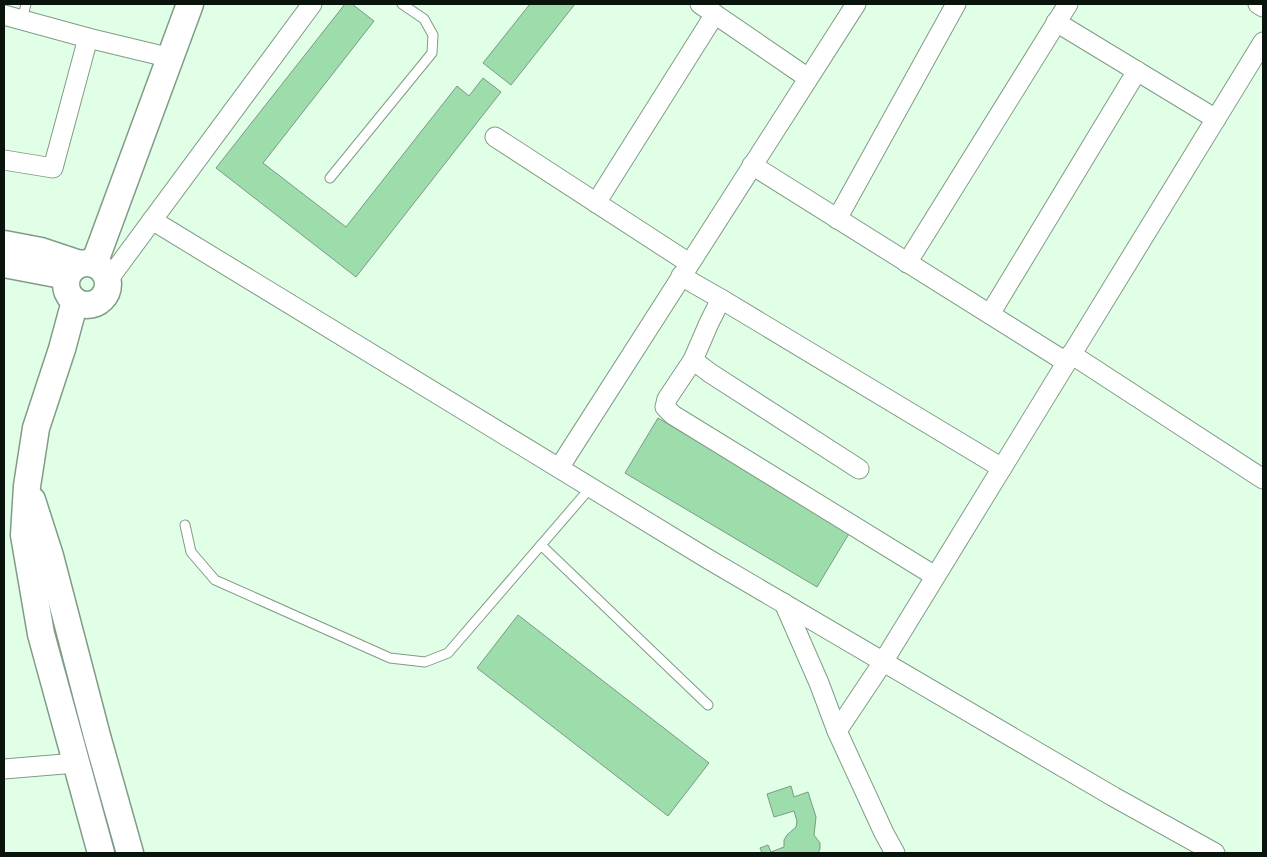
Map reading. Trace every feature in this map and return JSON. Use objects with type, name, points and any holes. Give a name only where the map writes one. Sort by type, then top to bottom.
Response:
[{"type":"main road","points":[[4,244],[41,251],[87,271],[108,287],[103,298],[91,305],[81,304],[70,298],[66,284],[87,271],[101,244],[190,4]]},
{"type":"main road","points":[[4,264],[87,271]]},
{"type":"main road","points":[[75,301],[62,349],[36,428],[27,486],[24,535],[41,634],[101,853]]},
{"type":"main road","points":[[27,486],[50,556],[130,853]]},
{"type":"street","points":[[87,271],[152,220],[312,4]]},
{"type":"street","points":[[558,468],[856,4]]},
{"type":"street","points":[[837,218],[956,4]]},
{"type":"street","points":[[907,262],[1068,4]]},
{"type":"street","points":[[1258,4],[1263,7]]},
{"type":"street","points":[[596,202],[707,9],[808,78]]},
{"type":"street","points":[[4,15],[24,12],[88,38],[171,58]]},
{"type":"street","points":[[1056,22],[1216,119]]},
{"type":"street","points":[[4,160],[53,168],[88,38]]},
{"type":"street","points":[[837,731],[883,662],[1263,42]]},
{"type":"street","points":[[990,314],[1137,71]]},
{"type":"street","points":[[495,137],[596,202],[685,269],[721,299],[1002,468]]},
{"type":"street","points":[[752,165],[990,314],[1069,358],[1263,479]]},
{"type":"street","points":[[152,220],[708,559],[1114,797],[1215,853]]},
{"type":"street","points":[[721,299],[693,360],[667,399],[665,407],[673,415],[935,576]]},
{"type":"street","points":[[693,360],[859,470]]},
{"type":"street","points":[[784,603],[819,683],[837,731],[895,853]]},
{"type":"street","points":[[4,769],[76,763]]},
{"type":"lane","points":[[330,178],[432,53],[433,35],[424,19],[402,4]]},
{"type":"lane","points":[[185,525],[191,552],[215,580],[390,658],[425,662],[448,653],[591,487]]},
{"type":"lane","points":[[541,545],[708,705]]},
{"type":"building","points":[[345,4],[352,4],[374,21],[263,163],[346,227],[457,86],[469,96],[483,78],[501,92],[356,277],[216,168]]},
{"type":"building","points":[[530,4],[575,4],[511,85],[483,63]]},
{"type":"building","points":[[658,418],[850,532],[817,587],[625,473]]},
{"type":"building","points":[[518,615],[709,763],[668,816],[477,668]]},
{"type":"building","points":[[791,786],[794,797],[808,792],[816,817],[814,835],[820,843],[820,849],[818,853],[762,853],[760,848],[768,845],[771,852],[784,847],[784,840],[787,835],[796,827],[797,821],[794,811],[774,817],[767,794]]}]
